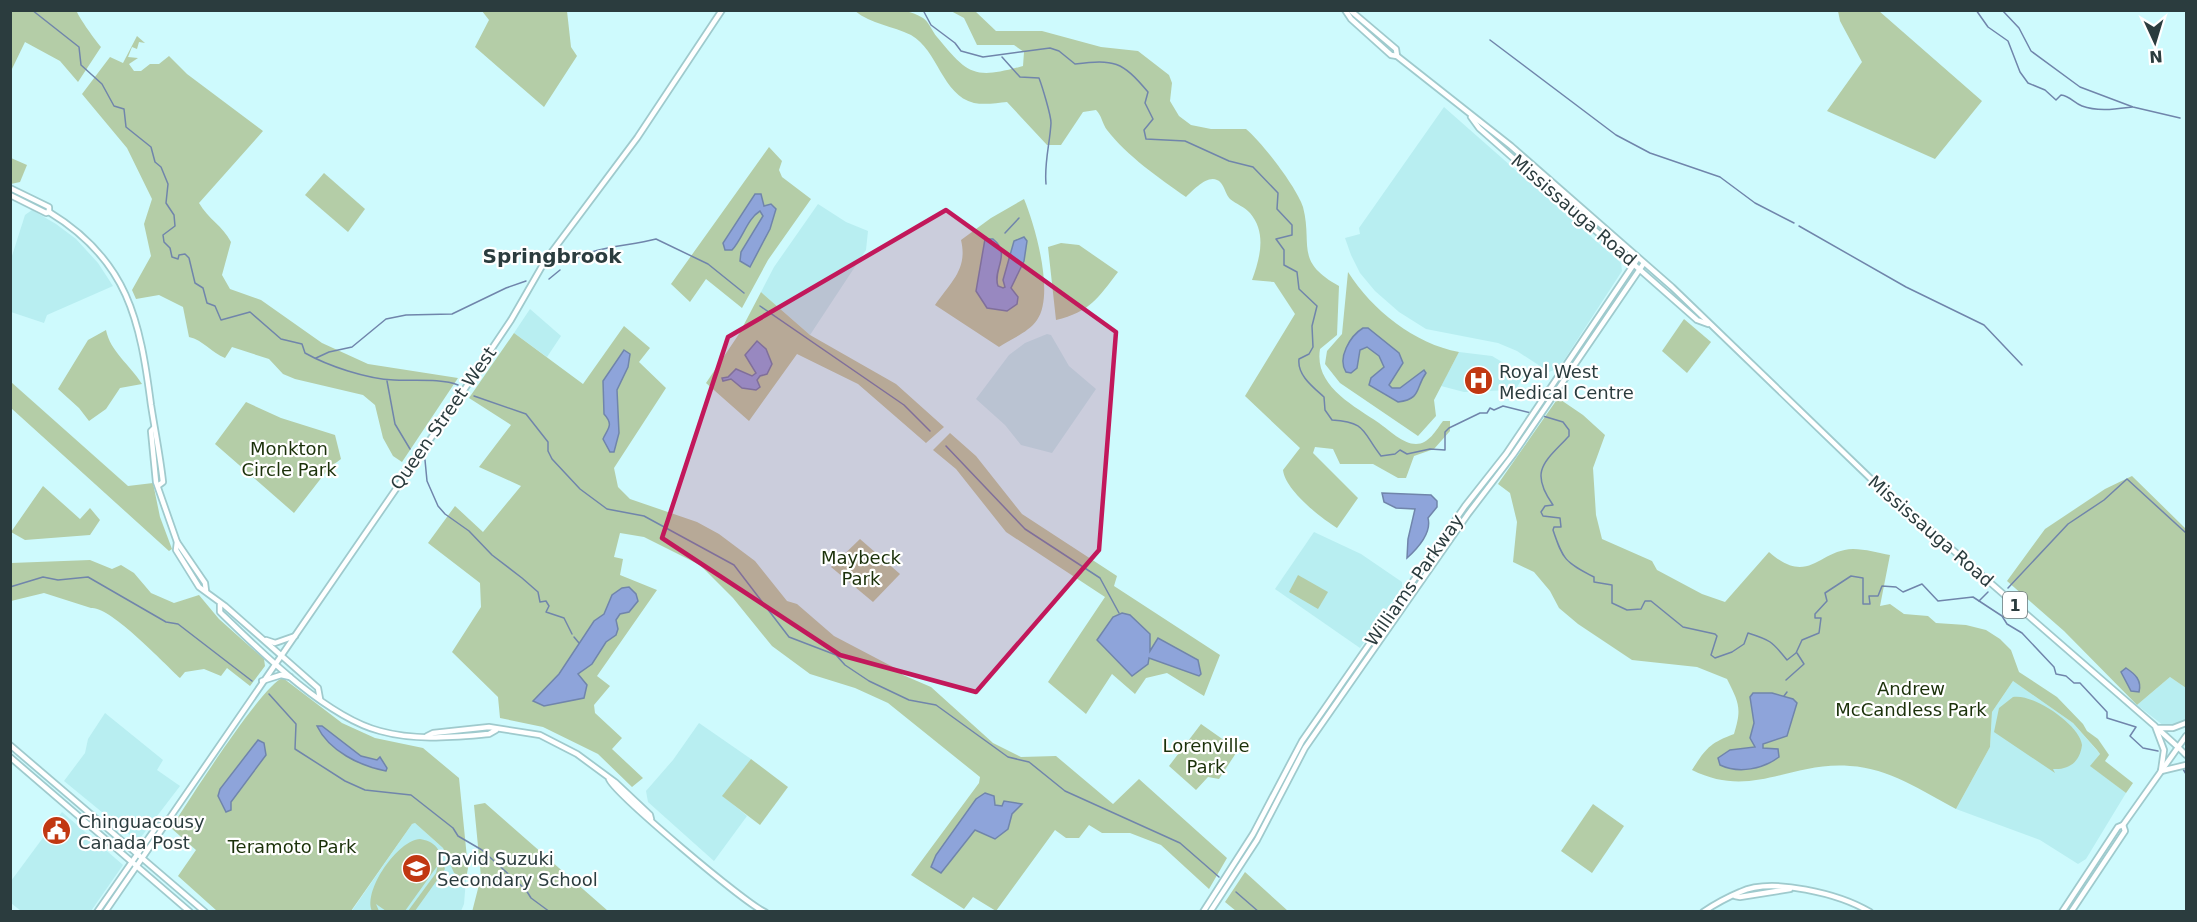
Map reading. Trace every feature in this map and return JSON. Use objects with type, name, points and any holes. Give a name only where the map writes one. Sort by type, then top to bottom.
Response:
[{"type":"main road","name":"Queen Street West","points":[[105,912],[162,825],[295,636],[511,320],[534,279],[637,138],[722,10]]},
{"type":"main road","name":"Mississauga Road","points":[[1345,10],[1350,19],[1391,55],[1397,56],[1469,115],[1484,123],[1644,262],[1870,478],[2187,755]]},
{"type":"main road","name":"Mississauga Road","points":[[1350,10],[1396,49],[1397,56]]},
{"type":"main road","name":"Mississauga Road","points":[[1469,115],[1479,128],[1697,320],[1708,324]]},
{"type":"main road","points":[[10,188],[49,207],[49,212]]},
{"type":"main road","points":[[10,195],[46,213],[49,212],[69,225],[98,250],[113,271],[129,303],[143,342],[154,428],[151,431],[156,482],[159,485],[166,517],[177,542],[205,583],[206,591],[318,688],[320,699]]},
{"type":"main road","name":"Williams Parkway","points":[[1203,912],[1253,834],[1302,741],[1459,515],[1519,435],[1638,258]]},
{"type":"main road","name":"Williams Parkway","points":[[1210,912],[1247,857],[1305,748],[1468,514],[1526,437],[1644,262]]},
{"type":"main road","points":[[220,604],[220,612],[296,680],[341,714],[368,727],[408,736],[427,736],[433,733],[479,728],[540,735],[555,741],[578,754],[615,782],[650,814],[651,819],[722,882],[765,912]]},
{"type":"main road","points":[[260,636],[275,643],[295,636]]},
{"type":"main road","points":[[262,681],[285,675],[296,680]]},
{"type":"main road","points":[[2161,771],[2164,750],[2156,727],[2173,728],[2187,723]]},
{"type":"main road","points":[[2062,912],[2118,827],[2122,825],[2187,736]]},
{"type":"main road","points":[[10,745],[205,912]]},
{"type":"main road","points":[[10,757],[190,912]]},
{"type":"main road","points":[[2161,771],[2187,765]]},
{"type":"main road","name":"Queen Street West","points":[[97,912],[157,826],[162,825]]},
{"type":"main road","points":[[2071,912],[2125,831],[2122,825]]},
{"type":"main road","points":[[1703,912],[1735,896],[1738,892],[1785,886],[1790,890],[1827,894],[1870,912]]},
{"type":"highlighted area","points":[[946,210],[1116,332],[1099,550],[976,692],[840,655],[662,538],[728,337]]},
{"type":"shaded area","points":[[1444,107],[1621,263],[1622,271],[1559,368],[1549,372],[1517,351],[1498,343],[1426,329],[1399,312],[1375,291],[1360,273],[1351,255],[1345,238],[1360,234],[1359,228]]},
{"type":"shaded area","points":[[818,204],[846,222],[868,231],[866,250],[810,335],[761,292],[774,267]]},
{"type":"shaded area","points":[[32,210],[76,239],[98,263],[113,286],[47,315],[44,323],[11,312],[11,259],[25,215]]},
{"type":"shaded area","points":[[530,309],[561,336],[547,357],[514,333]]},
{"type":"shaded area","points":[[1047,334],[1051,335],[1069,366],[1096,389],[1052,453],[1021,445],[1005,425],[976,399],[1009,355],[1025,343]]},
{"type":"shaded area","points":[[1459,352],[1492,356],[1524,375],[1516,389],[1509,390],[1464,392],[1441,386]]},
{"type":"shaded area","points":[[1314,532],[1361,554],[1402,582],[1402,587],[1360,648],[1275,589]]},
{"type":"shaded area","points":[[2170,677],[2186,688],[2186,723],[2184,727],[2176,730],[2168,729],[2137,705]]},
{"type":"shaded area","points":[[2013,681],[2073,723],[2100,754],[2091,766],[2126,793],[2086,859],[2078,864],[2040,840],[1956,809],[1990,747],[1992,712]]},
{"type":"shaded area","points":[[105,713],[163,760],[157,770],[180,786],[141,837],[136,840],[64,781],[85,753],[88,739]]},
{"type":"shaded area","points":[[699,723],[751,759],[723,796],[747,816],[714,861],[648,802],[646,791],[673,760]]},
{"type":"shaded area","points":[[62,812],[123,865],[91,911],[21,911],[11,903],[11,881]]},
{"type":"shaded area","name":"David Suzuki Secondary School","points":[[415,823],[444,849],[454,873],[466,879],[464,904],[461,911],[351,912],[412,824]]},
{"type":"green space","points":[[11,10],[77,12],[101,47],[78,82],[60,61],[25,42],[11,71]]},
{"type":"green space","points":[[890,10],[916,14],[929,24],[956,59],[973,71],[982,73],[993,73],[1023,66],[1024,52],[1014,45],[977,45],[964,18],[951,11],[975,11],[996,31],[1042,31],[1101,47],[1138,51],[1169,75],[1172,83],[1170,101],[1179,116],[1191,125],[1211,129],[1246,129],[1269,154],[1294,189],[1303,207],[1310,260],[1316,269],[1339,286],[1337,335],[1320,349],[1323,374],[1329,384],[1347,401],[1406,442],[1416,444],[1425,442],[1443,421],[1450,421],[1450,431],[1434,449],[1414,456],[1406,478],[1398,478],[1373,464],[1340,464],[1333,449],[1315,447],[1313,453],[1358,498],[1337,528],[1313,511],[1297,495],[1285,478],[1283,470],[1300,448],[1245,396],[1295,314],[1274,282],[1252,280],[1259,254],[1260,237],[1259,229],[1250,213],[1227,196],[1221,183],[1217,180],[1207,180],[1186,197],[1124,149],[1107,130],[1096,110],[1083,112],[1061,145],[1047,145],[1007,102],[978,104],[963,98],[954,91],[928,51],[911,35],[868,19],[855,11]]},
{"type":"green space","points":[[482,11],[567,11],[571,47],[577,56],[544,107],[475,47],[489,20]]},
{"type":"green space","points":[[1838,11],[1879,11],[1982,101],[1935,159],[1827,111],[1862,62],[1840,21]]},
{"type":"green space","points":[[137,36],[145,43],[139,42],[137,49],[132,47],[128,57],[138,58],[129,64],[134,71],[141,71],[150,64],[159,64],[169,56],[187,74],[263,131],[199,203],[231,242],[222,275],[230,289],[261,300],[322,343],[368,364],[458,378],[402,462],[393,456],[383,438],[375,405],[363,395],[295,379],[283,374],[269,359],[232,347],[225,358],[189,337],[183,307],[159,295],[136,299],[132,290],[151,256],[144,224],[152,199],[127,148],[82,94],[110,57],[123,63]]},
{"type":"green space","points":[[769,147],[782,161],[779,170],[782,177],[811,199],[768,260],[742,308],[706,279],[690,302],[671,284]]},
{"type":"green space","points":[[11,158],[27,165],[20,182],[11,184]]},
{"type":"green space","points":[[324,173],[365,209],[348,232],[305,195]]},
{"type":"green space","points":[[1024,199],[1038,242],[1044,278],[1042,309],[1037,320],[1029,328],[999,347],[935,305],[957,275],[962,259],[961,240],[991,218]]},
{"type":"green space","points":[[1061,243],[1079,245],[1118,272],[1092,303],[1077,313],[1056,320],[1048,247]]},
{"type":"green space","points":[[1348,272],[1369,299],[1396,323],[1426,341],[1459,352],[1434,400],[1436,416],[1418,436],[1340,383],[1325,364],[1327,351],[1342,334]]},
{"type":"green space","points":[[761,292],[810,335],[896,384],[944,427],[926,443],[858,384],[797,354],[749,421],[706,383],[739,334]]},
{"type":"green space","points":[[1684,319],[1711,342],[1687,373],[1662,351]]},
{"type":"green space","points":[[624,326],[650,348],[639,362],[666,388],[614,468],[618,487],[630,499],[697,522],[719,534],[755,561],[787,601],[797,604],[834,636],[895,668],[903,675],[931,687],[993,743],[1021,757],[1056,756],[1113,804],[1139,779],[1227,858],[1209,889],[1161,845],[1130,833],[1102,833],[1089,825],[1079,838],[1066,838],[1055,830],[996,911],[973,897],[964,909],[911,875],[979,783],[980,777],[888,703],[855,688],[810,674],[772,646],[733,598],[700,565],[644,537],[620,533],[614,557],[623,559],[620,575],[657,590],[597,676],[610,686],[594,705],[595,713],[622,738],[612,749],[643,778],[632,787],[598,754],[543,727],[500,718],[498,697],[452,652],[481,607],[480,583],[428,543],[455,506],[483,532],[521,486],[479,467],[511,425],[469,398],[514,333],[583,384]]},
{"type":"green space","points":[[106,330],[116,351],[142,384],[120,388],[106,409],[89,421],[79,408],[58,389],[88,340]]},
{"type":"green space","points":[[11,382],[128,486],[153,483],[160,517],[172,549],[169,551],[11,408]]},
{"type":"green space","name":"Andrew McCandless Park","points":[[1558,398],[1583,415],[1605,435],[1593,468],[1596,515],[1602,539],[1652,561],[1657,570],[1702,594],[1725,602],[1769,552],[1783,562],[1804,567],[1841,551],[1853,549],[1890,555],[1880,606],[1890,604],[1904,614],[1928,616],[1936,623],[1966,625],[1986,630],[2000,639],[2011,650],[2019,672],[2057,697],[2087,731],[2098,739],[2109,755],[2105,761],[2133,783],[2126,793],[2090,766],[2100,754],[2073,723],[2013,681],[1992,712],[1990,747],[1956,809],[1892,776],[1864,768],[1828,766],[1753,781],[1714,778],[1692,770],[1709,747],[1734,734],[1738,706],[1727,679],[1697,667],[1632,660],[1578,624],[1559,608],[1550,591],[1534,572],[1513,562],[1517,522],[1510,493],[1498,484]]},
{"type":"green space","name":"Monkton Circle Park","points":[[246,402],[281,418],[335,435],[341,459],[329,468],[294,513],[215,444]]},
{"type":"green space","points":[[950,433],[976,456],[1022,514],[1117,576],[1114,586],[1220,655],[1204,696],[1167,673],[1146,678],[1135,694],[1112,674],[1086,714],[1048,682],[1105,597],[1006,532],[956,469],[933,450]]},
{"type":"green space","points":[[2132,476],[2186,529],[2186,688],[2170,677],[2137,705],[2064,631],[2007,581],[2045,529],[2105,489]]},
{"type":"green space","points":[[43,486],[80,519],[90,508],[100,520],[90,535],[25,540],[11,532]]},
{"type":"green space","name":"Maybeck Park","points":[[860,539],[900,574],[873,602],[831,567]]},
{"type":"green space","points":[[90,560],[112,569],[121,565],[134,573],[151,593],[174,603],[199,595],[219,619],[264,659],[265,666],[250,686],[227,668],[221,676],[204,669],[185,672],[180,678],[123,625],[99,610],[44,593],[11,601],[11,563]]},
{"type":"green space","points":[[1298,575],[1328,592],[1318,609],[1289,592]]},
{"type":"green space","name":"Teramoto Park","points":[[283,678],[342,723],[375,738],[423,748],[459,778],[468,868],[466,879],[454,873],[443,848],[415,823],[412,824],[351,911],[217,911],[178,876],[196,850],[171,828],[259,700]]},
{"type":"green space","points":[[2013,697],[2022,697],[2043,705],[2073,728],[2082,745],[2079,756],[2073,764],[2053,769],[2055,773],[1994,732],[1999,708]]},
{"type":"green space","name":"Lorenville Park","points":[[1201,724],[1238,750],[1219,779],[1208,777],[1196,790],[1169,766]]},
{"type":"green space","points":[[751,759],[788,787],[760,825],[722,796]]},
{"type":"green space","points":[[485,803],[608,911],[472,912],[481,877],[474,805]]},
{"type":"green space","points":[[1593,804],[1624,826],[1592,873],[1561,851]]},
{"type":"green space","points":[[420,839],[435,846],[445,869],[415,911],[408,911],[436,873],[438,865],[405,911],[386,911],[376,904],[379,911],[372,911],[373,891],[384,868],[402,848]]},
{"type":"green space","points":[[1245,872],[1288,911],[1236,911],[1225,902]]},
{"type":"water","points":[[755,194],[761,194],[764,206],[771,204],[776,209],[770,229],[750,267],[740,261],[741,252],[763,216],[760,211],[752,219],[732,250],[725,250],[723,243]]},
{"type":"water","points":[[1024,237],[1027,241],[1024,261],[1011,288],[1018,297],[1017,304],[1007,311],[987,308],[976,291],[985,239],[993,239],[1001,250],[997,280],[998,286],[1003,288],[1005,287],[1003,280],[1014,241]]},
{"type":"water","points":[[1363,328],[1368,328],[1399,353],[1403,363],[1389,385],[1392,388],[1400,388],[1424,370],[1426,373],[1417,392],[1411,398],[1398,402],[1369,385],[1371,378],[1384,367],[1379,356],[1367,347],[1360,350],[1357,368],[1351,373],[1346,372],[1343,360],[1346,348]]},
{"type":"water","points":[[757,341],[766,349],[772,364],[767,374],[760,376],[757,380],[760,387],[756,390],[742,388],[731,379],[723,381],[722,378],[728,377],[736,369],[752,376],[756,373],[745,355]]},
{"type":"water","points":[[624,350],[630,354],[628,367],[617,390],[619,433],[614,452],[610,452],[603,439],[609,424],[604,414],[603,381]]},
{"type":"water","points":[[1382,493],[1431,495],[1437,501],[1437,507],[1428,518],[1426,535],[1407,558],[1408,539],[1415,509],[1396,508],[1384,502]]},
{"type":"water","points":[[629,587],[636,594],[638,601],[629,612],[620,614],[616,620],[618,629],[616,635],[606,642],[592,664],[578,674],[587,685],[584,698],[544,706],[533,701],[559,674],[594,621],[604,614],[612,595],[622,588]]},
{"type":"water","points":[[1122,613],[1130,615],[1150,634],[1150,651],[1158,638],[1198,660],[1201,674],[1199,676],[1149,658],[1148,664],[1132,676],[1097,640],[1113,617]]},
{"type":"water","points":[[2126,668],[2137,678],[2140,684],[2139,692],[2131,691],[2121,672]]},
{"type":"water","points":[[1753,693],[1772,693],[1793,699],[1797,703],[1787,736],[1763,744],[1763,748],[1778,749],[1779,757],[1766,765],[1751,769],[1727,768],[1720,765],[1718,758],[1730,750],[1755,747],[1750,738],[1754,723],[1750,697]]},
{"type":"water","points":[[317,726],[322,726],[361,756],[377,760],[380,757],[387,768],[386,771],[346,756],[329,743]]},
{"type":"water","points":[[258,740],[264,743],[266,755],[231,802],[231,810],[226,812],[218,796],[220,789]]},
{"type":"water","points":[[985,793],[994,796],[995,805],[1002,806],[1004,801],[1022,804],[1012,814],[1008,829],[995,839],[975,830],[941,873],[931,867],[936,855],[976,799]]},
{"type":"waterway","points":[[32,10],[79,47],[81,65],[102,84],[114,106],[124,109],[126,127],[151,147],[155,162],[161,167],[168,184],[166,203],[174,215],[175,226],[163,235],[164,242],[170,248],[172,257],[178,259],[179,255],[185,254],[189,258],[195,283],[203,288],[207,303],[215,306],[221,320],[250,312],[281,339],[302,344],[305,353],[336,367],[383,379],[435,381],[458,385]]},
{"type":"waterway","points":[[923,10],[931,25],[955,43],[961,51],[983,57],[1050,48],[1059,51],[1075,64],[1099,62],[1116,64],[1131,74],[1148,92],[1145,103],[1153,119],[1144,130],[1146,139],[1185,141],[1229,161],[1253,167],[1278,193],[1277,209],[1292,225],[1292,235],[1276,239],[1284,250],[1284,265],[1297,272],[1299,289],[1317,306],[1312,326],[1313,347],[1309,354],[1299,359],[1303,375],[1324,397],[1325,410],[1332,420],[1358,426],[1381,456],[1395,454],[1400,450],[1407,454],[1430,449],[1445,450],[1445,432],[1449,428],[1480,413],[1487,413],[1490,408],[1494,410],[1503,406],[1539,415]]},
{"type":"waterway","points":[[1976,10],[1988,27],[2008,41],[2020,72],[2028,83],[2045,90],[2056,100],[2061,95],[2088,108],[2107,110],[2132,107]]},
{"type":"waterway","points":[[2002,10],[2019,28],[2031,51],[2080,87],[2133,107],[2180,118]]},
{"type":"waterway","points":[[1490,40],[1616,135],[1650,153],[1720,177],[1755,203],[1794,223]]},
{"type":"waterway","points":[[1002,57],[1020,77],[1039,78],[1051,123],[1046,184]]},
{"type":"waterway","points":[[1005,233],[1019,218]]},
{"type":"waterway","points":[[1799,226],[1906,287],[1984,325],[2022,365]]},
{"type":"waterway","points":[[569,263],[589,253],[656,239],[708,264],[744,293]]},
{"type":"waterway","points":[[549,279],[560,270]]},
{"type":"waterway","points":[[316,358],[329,352],[352,347],[386,319],[406,315],[452,314],[526,281]]},
{"type":"waterway","points":[[760,306],[904,405],[930,431]]},
{"type":"waterway","points":[[387,381],[395,424],[410,449]]},
{"type":"waterway","points":[[474,396],[526,414],[548,442],[548,451],[552,459],[580,489],[607,509],[644,516],[734,565],[789,637],[836,655],[845,665],[869,681],[909,700],[936,705],[1008,757],[1029,762],[1065,791],[1180,843],[1219,877]]},
{"type":"waterway","points":[[1543,416],[1563,422],[1569,430],[1569,436],[1553,452],[1543,467],[1542,483],[1553,505],[1545,506],[1541,512],[1543,516],[1560,518],[1561,527],[1554,527],[1553,530],[1566,559],[1594,577],[1594,582],[1612,585],[1612,603],[1627,610],[1641,609],[1645,601],[1651,601],[1683,627],[1715,634],[1717,636],[1711,655],[1715,658],[1732,652],[1744,644],[1748,633],[1770,642],[1787,660],[1796,653],[1802,640],[1819,633],[1821,618],[1815,618],[1815,614],[1827,601],[1825,593],[1851,576],[1863,578],[1863,604],[1870,604],[1869,596],[1878,596],[1882,586],[1896,587],[1903,592],[1922,584],[1938,601],[1973,597],[2002,616],[2007,624],[2022,633],[2054,667],[2056,674],[2066,676],[2074,683],[2080,683],[2107,712],[2107,718],[2136,727],[2130,736],[2143,748],[2158,751]]},
{"type":"waterway","points":[[946,446],[1025,529],[1100,578],[1119,613]]},
{"type":"waterway","points":[[425,460],[427,481],[438,506],[445,514],[469,531],[492,555],[538,592],[540,602],[546,601],[549,606],[546,612],[564,618],[572,634]]},
{"type":"waterway","points":[[2008,588],[2068,524],[2104,500],[2127,479],[2186,533]]},
{"type":"waterway","points":[[10,587],[43,577],[58,580],[88,577],[166,622],[178,624],[252,681]]},
{"type":"waterway","points":[[1979,601],[1988,592]]},
{"type":"waterway","points":[[574,637],[579,643]]},
{"type":"waterway","points":[[1786,680],[1804,664],[1797,653]]},
{"type":"waterway","points":[[1784,696],[1787,692]]},
{"type":"waterway","points":[[269,694],[296,724],[295,749],[345,781],[365,790],[411,795],[453,828],[458,836],[482,850],[526,890],[531,898],[550,912]]},
{"type":"waterway","points":[[2183,769],[2186,774]]},
{"type":"waterway","points":[[1236,892],[1259,912]]},
{"type":"place","name":"Royal West Medical Centre","points":[[1478,381]]},
{"type":"place","name":"Chinguacousy Canada Post","points":[[57,831]]},
{"type":"place","name":"David Suzuki Secondary School","points":[[416,868]]},
{"type":"district","name":"Springbrook","points":[[552,256]]}]
